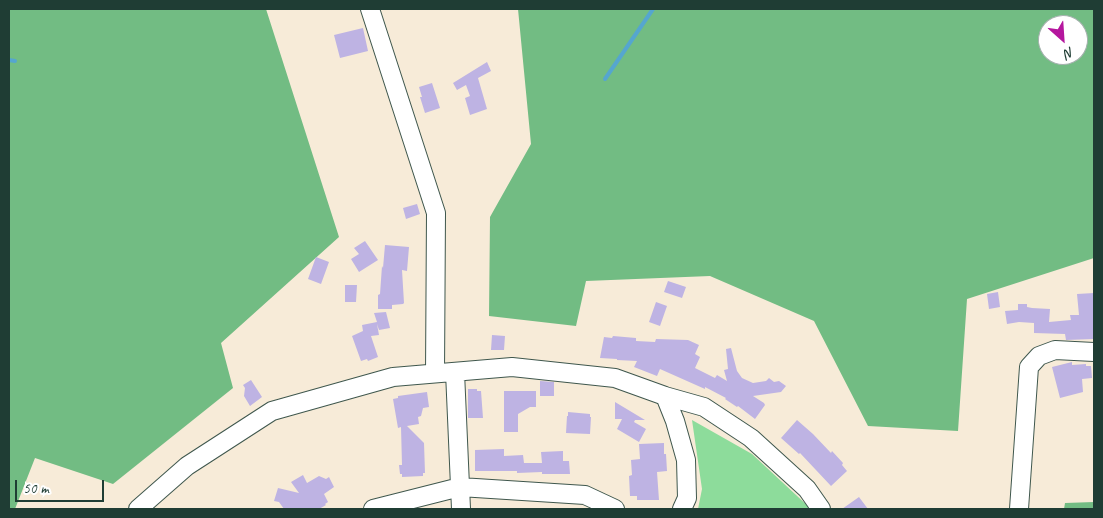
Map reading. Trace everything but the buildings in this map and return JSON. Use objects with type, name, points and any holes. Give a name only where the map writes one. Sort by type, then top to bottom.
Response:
[{"type":"street","points":[[370,9],[436,213],[435,373]]},
{"type":"street","points":[[1019,509],[1029,367],[1039,356],[1055,350],[1094,352]]},
{"type":"street","points":[[138,509],[187,466],[272,411],[394,377],[512,367],[615,378],[665,396],[704,407],[751,438],[807,489],[821,509]]},
{"type":"street","points":[[456,372],[461,509]]},
{"type":"street","points":[[665,396],[686,460],[687,498],[682,509]]},
{"type":"street","points":[[373,509],[460,487],[585,495],[614,509]]},
{"type":"green space","points":[[9,9],[266,9],[339,237],[221,343],[233,388],[113,484],[35,458],[15,509],[9,509]]},
{"type":"green space","points":[[518,9],[1094,9],[1094,258],[967,299],[958,431],[868,426],[814,321],[710,276],[586,281],[576,326],[489,316],[490,217],[531,144]]},
{"type":"green space","points":[[692,420],[752,454],[810,508],[698,509],[702,489]]},
{"type":"green space","points":[[1094,502],[1094,509],[1064,509],[1065,503]]},
{"type":"waterway","points":[[605,79],[653,9]]},
{"type":"waterway","points":[[9,60],[15,61]]}]
